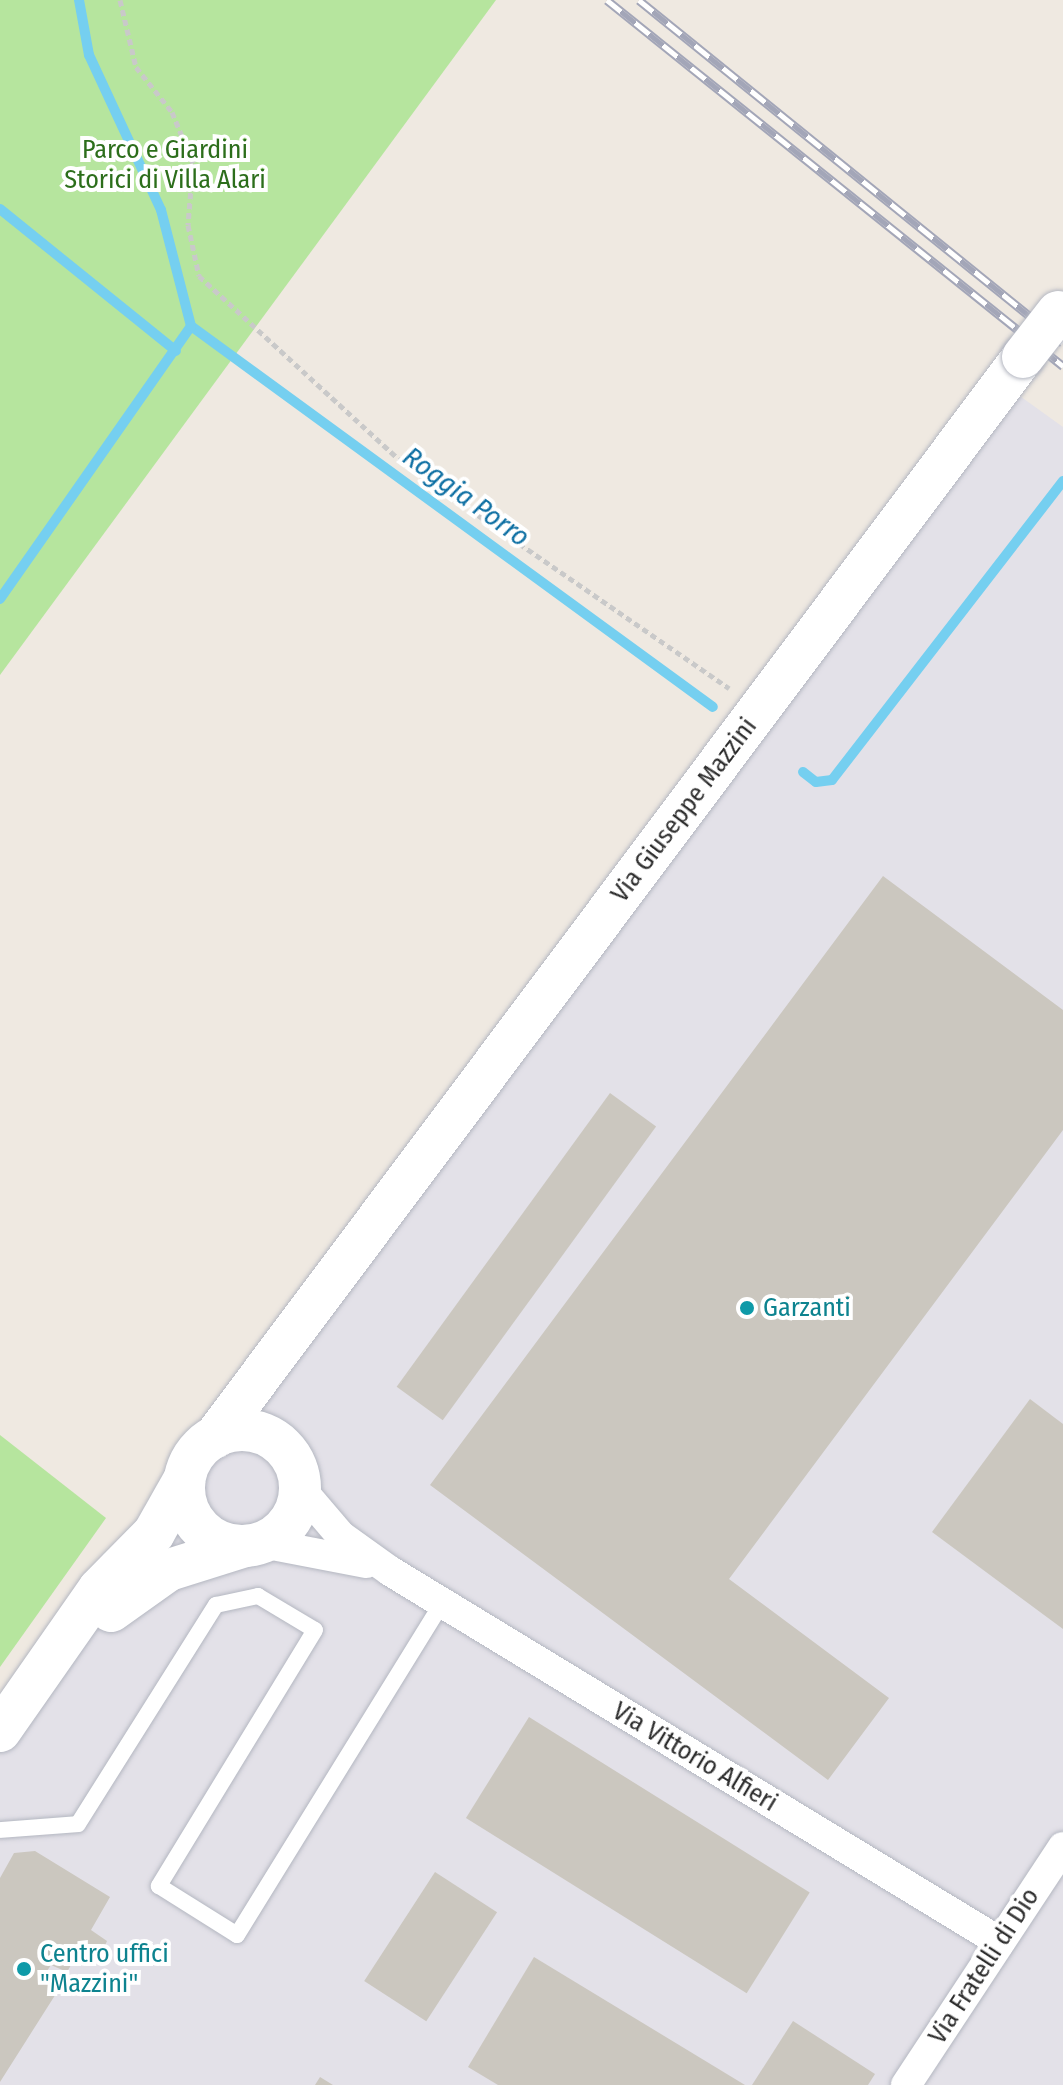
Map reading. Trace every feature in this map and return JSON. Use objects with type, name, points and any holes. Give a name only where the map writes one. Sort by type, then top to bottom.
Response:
[{"type":"street","name":"Via Giuseppe Mazzini","points":[[0,1731],[52,1661],[101,1586],[154,1533],[196,1453],[214,1438],[1060,308]]},
{"type":"street","name":"Via Giuseppe Mazzini","points":[[52,1661],[146,1582],[254,1544],[290,1521],[294,1471],[280,1383],[304,1314]]},
{"type":"street","points":[[214,1438],[254,1432],[294,1471]]},
{"type":"street","name":"Via Vittorio Alfieri","points":[[294,1471],[341,1536],[390,1571],[1000,1942]]},
{"type":"street","points":[[184,1480],[197,1525],[221,1543],[254,1544]]},
{"type":"street","name":"Via Vittorio Alfieri","points":[[254,1544],[316,1548],[390,1571]]},
{"type":"street","name":"Via Fratelli di Dio","points":[[906,2085],[1063,1847]]},
{"type":"lane","points":[[0,1830],[78,1824],[216,1605],[258,1596],[315,1630],[159,1886],[237,1935],[442,1603]]},
{"type":"path","points":[[120,0],[136,67],[172,112],[193,163],[188,225],[199,276],[404,464],[760,709]]},
{"type":"shaded area","points":[[1006,386],[1063,427],[1063,2085],[0,2085],[0,1753]]},
{"type":"green space","name":"Parco e Giardini Storici di Villa Alari","points":[[0,0],[496,0],[0,675]]},
{"type":"green space","points":[[0,1435],[106,1518],[0,1667]]},
{"type":"building","name":"Garzanti","points":[[883,876],[1063,1010],[1063,1130],[729,1579],[889,1698],[828,1780],[430,1485]]},
{"type":"building","points":[[610,1093],[656,1127],[443,1420],[397,1387]]},
{"type":"building","points":[[1030,1399],[1063,1424],[1063,1629],[932,1532]]},
{"type":"building","points":[[529,1717],[810,1892],[747,1993],[466,1818]]},
{"type":"building","name":"Centro uffici \"Mazzini\"","points":[[35,1851],[110,1897],[91,1930],[107,1941],[100,1957],[82,1946],[67,1972],[51,1965],[41,1980],[59,1989],[0,2082],[0,1878],[14,1853]]},
{"type":"building","points":[[435,1872],[497,1912],[426,2021],[364,1981]]},
{"type":"building","points":[[534,1957],[745,2085],[498,2085],[468,2067]]},
{"type":"building","points":[[793,2021],[875,2074],[868,2085],[752,2085]]},
{"type":"building","points":[[320,2077],[333,2085],[315,2085]]},
{"type":"waterway","points":[[0,599],[191,326],[161,210],[89,55],[79,0]]},
{"type":"waterway","points":[[0,209],[176,351]]},
{"type":"waterway","name":"Roggia Porro","points":[[191,326],[713,707]]},
{"type":"waterway","name":"Roggia Porro","points":[[803,772],[816,782],[832,780],[1063,481]]},
{"type":"railway","points":[[607,0],[1063,366]]},
{"type":"railway","points":[[639,0],[1063,343]]},
{"type":"place","name":"Garzanti","points":[[747,1308]]},
{"type":"place","name":"Centro uffici \"Mazzini\"","points":[[24,1969]]}]
